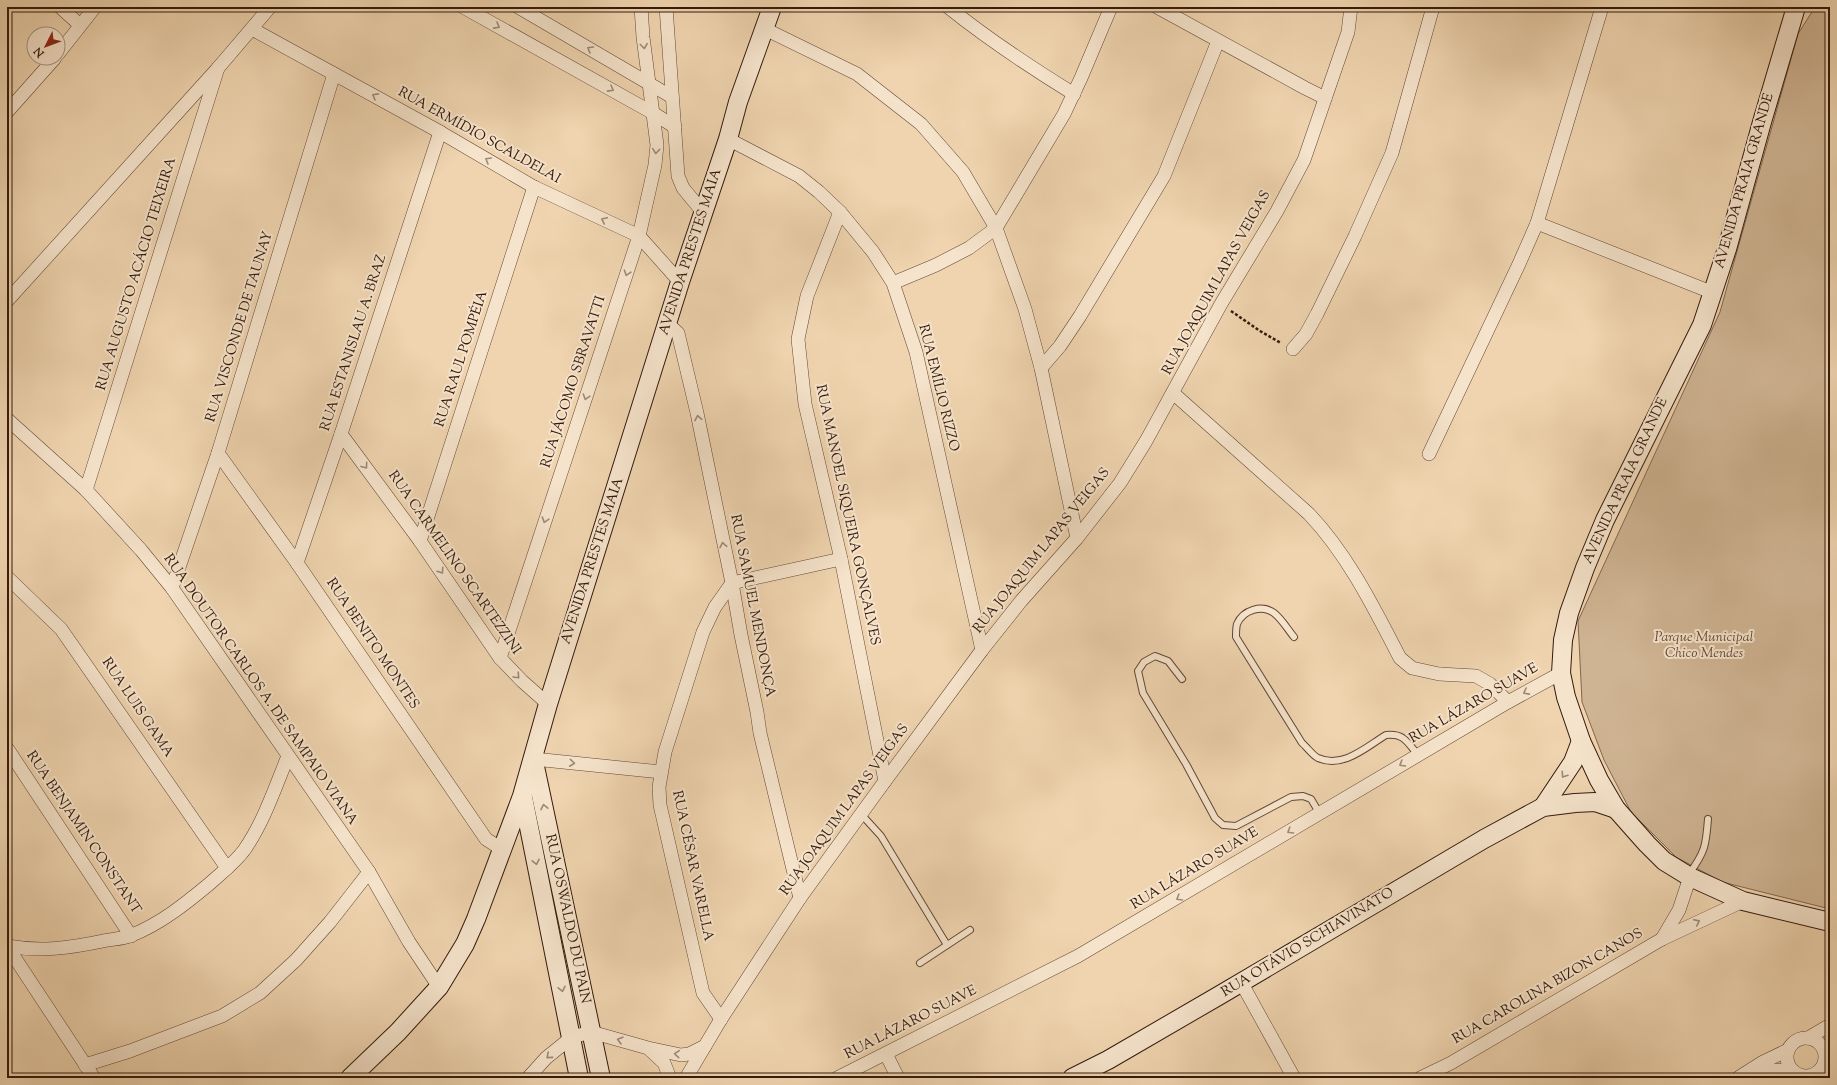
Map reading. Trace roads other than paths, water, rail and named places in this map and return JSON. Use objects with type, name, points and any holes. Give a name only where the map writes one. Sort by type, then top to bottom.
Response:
[{"type":"street","points":[[60,7],[80,25]]},
{"type":"street","points":[[66,43],[95,7]]},
{"type":"street","points":[[7,301],[218,68],[270,7]]},
{"type":"street","points":[[463,7],[654,113],[675,127]]},
{"type":"street","points":[[518,7],[672,97]]},
{"type":"street","name":"RUA JÁCOMO SBRAVATTI","points":[[500,658],[639,236],[655,165],[657,145],[641,7]]},
{"type":"street","points":[[666,7],[678,176],[683,188],[702,211]]},
{"type":"street","name":"AVENIDA PRESTES MAIA","points":[[350,1078],[398,1032],[439,987],[465,944],[503,850],[534,759],[548,704],[668,324],[702,211],[728,138],[738,102],[763,28],[772,7]]},
{"type":"street","points":[[948,7],[987,39],[1029,67],[1074,94]]},
{"type":"street","points":[[893,283],[936,265],[969,248],[996,228],[1038,160],[1074,94],[1111,7]]},
{"type":"street","points":[[1157,7],[1304,88],[1325,98]]},
{"type":"street","name":"RUA JOAQUIM LAPAS VEIGAS","points":[[686,1078],[800,898],[885,781],[982,650],[1021,601],[1077,538],[1120,483],[1146,441],[1221,304],[1276,211],[1304,160],[1348,32],[1351,7]]},
{"type":"street","points":[[1293,349],[1306,334],[1321,307],[1392,154],[1433,7]]},
{"type":"street","points":[[1429,454],[1537,223],[1602,7]]},
{"type":"street","name":"AVENIDA PRAIA GRANDE","points":[[1796,7],[1726,249],[1702,325],[1611,505],[1584,568],[1569,613],[1563,640],[1561,673],[1566,697],[1581,740],[1599,780],[1616,809],[1664,861],[1689,876],[1743,902],[1830,922]]},
{"type":"street","points":[[763,28],[857,74],[921,124],[963,172],[996,228],[1025,309],[1041,368],[1077,538]]},
{"type":"street","name":"RUA ERMÍDIO SCALDELAI","points":[[252,29],[440,132],[534,187],[639,236],[680,282]]},
{"type":"street","points":[[1041,368],[1060,346],[1080,316],[1164,176],[1218,41]]},
{"type":"street","points":[[7,112],[47,66]]},
{"type":"street","name":"RUA AUGUSTO ACÁCIO TEIXEIRA","points":[[86,490],[218,68]]},
{"type":"street","name":"RUA VISCONDE DE TAUNAY","points":[[172,588],[218,453],[334,74]]},
{"type":"street","name":"RUA ESTANISLAU A. BRAZ","points":[[297,563],[440,132]]},
{"type":"street","name":"RUA EMÍLIO RIZZO","points":[[728,138],[799,176],[840,212],[873,252],[893,283],[916,352],[982,650]]},
{"type":"street","name":"RUA RAUL POMPÉIA","points":[[420,541],[534,187]]},
{"type":"street","name":"RUA MANOEL SIQUEIRA GONÇALVES","points":[[840,212],[807,296],[798,339],[806,404],[841,559],[885,781]]},
{"type":"street","points":[[1537,223],[1712,292]]},
{"type":"street","name":"RUA SAMUEL MENDONÇA","points":[[668,324],[678,333],[698,413],[760,733],[800,898]]},
{"type":"street","points":[[1173,393],[1323,528],[1342,554],[1400,658],[1412,668],[1439,674],[1476,676],[1490,684],[1508,702]]},
{"type":"street","name":"RUA DOUTOR CARLOS A. DE SAMPAIO VIANA","points":[[7,419],[86,490],[141,550],[172,588],[369,872],[412,946],[439,987]]},
{"type":"street","name":"RUA CARMELINO SCARTEZZINI","points":[[341,434],[420,541],[500,658],[522,681],[548,704]]},
{"type":"street","name":"RUA BENITO MONTES","points":[[218,453],[297,563],[486,839],[503,850]]},
{"type":"street","points":[[732,583],[841,559]]},
{"type":"street","name":"RUA LUIS GAMA","points":[[7,577],[61,629],[227,868]]},
{"type":"street","name":"RUA CÉSAR VARELLA","points":[[722,1019],[702,993],[660,805],[659,787],[665,752],[703,632],[715,607],[732,583]]},
{"type":"street","name":"RUA LÁZARO SUAVE","points":[[837,1078],[1078,956],[1508,702],[1561,673]]},
{"type":"street","name":"RUA OTÁVIO SCHIAVINATO","points":[[1543,807],[1573,762],[1581,740]]},
{"type":"street","name":"RUA BENJAMIN CONSTANT","points":[[7,748],[131,936]]},
{"type":"street","points":[[7,946],[26,950],[46,950],[79,946],[131,936],[155,924],[185,904],[227,868],[244,850],[262,821],[288,756]]},
{"type":"street","points":[[534,759],[661,772]]},
{"type":"street","name":"RUA OSWALDO DU PAIN","points":[[534,759],[601,1078]]},
{"type":"street","name":"RUA OSWALDO DU PAIN","points":[[522,796],[572,1037],[579,1078]]},
{"type":"street","name":"RUA OTÁVIO SCHIAVINATO","points":[[1072,1078],[1108,1060],[1484,839],[1543,807],[1575,802],[1595,802],[1616,809]]},
{"type":"street","points":[[85,1065],[130,1051],[222,1016],[260,993],[296,960],[325,928],[369,872]]},
{"type":"street","name":"RUA CAROLINA BIZON CANOS","points":[[1662,939],[1679,910],[1689,876]]},
{"type":"street","name":"RUA CAROLINA BIZON CANOS","points":[[1420,1078],[1451,1063],[1662,939],[1743,902]]},
{"type":"street","points":[[7,946],[94,1078]]},
{"type":"street","points":[[1241,982],[1294,1078]]},
{"type":"street","points":[[1738,1078],[1767,1060],[1788,1050],[1796,1040],[1808,1038],[1830,1024]]},
{"type":"street","points":[[528,1078],[546,1058],[572,1037],[592,1032],[648,1048],[681,1055],[689,1054],[705,1046]]},
{"type":"street","points":[[1788,1050],[1787,1060],[1791,1070],[1800,1076],[1813,1077],[1821,1070],[1828,1054],[1818,1042],[1808,1038]]},
{"type":"street","points":[[648,1048],[664,1063],[670,1078]]},
{"type":"street","points":[[886,1054],[898,1078]]},
{"type":"street","name":"RUA CAROLINA BIZON CANOS","points":[[1434,1078],[1451,1063]]},
{"type":"street","points":[[1751,1071],[1791,1070]]},
{"type":"lane","points":[[1294,637],[1274,613],[1262,608],[1252,610],[1244,616],[1238,624],[1236,637],[1302,743],[1317,758],[1331,762],[1344,761],[1386,735],[1394,734],[1403,737],[1418,755]]},
{"type":"lane","points":[[1182,679],[1168,661],[1155,656],[1144,662],[1138,671],[1143,693],[1186,764],[1215,818],[1223,825],[1236,826],[1291,797],[1303,796],[1311,800],[1320,814]]},
{"type":"lane","points":[[861,814],[881,836],[947,946]]},
{"type":"lane","points":[[1689,876],[1701,857],[1706,844],[1708,819]]},
{"type":"lane","points":[[920,962],[970,930]]},
{"type":"park label","name":"Parque Municipal Chico Mendes","points":[[1704,646]]}]
